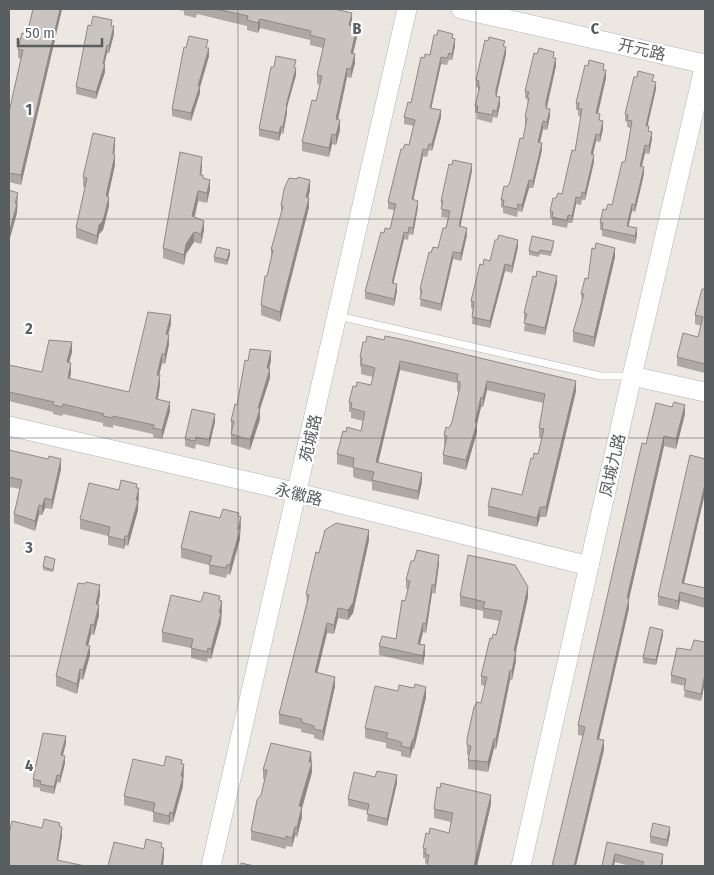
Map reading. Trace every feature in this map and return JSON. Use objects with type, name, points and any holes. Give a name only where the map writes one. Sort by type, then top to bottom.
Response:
[{"type":"street","name":"苑城路","points":[[211,866],[408,9]]},
{"type":"street","name":"开元路","points":[[461,9],[705,64]]},
{"type":"street","name":"开元路","points":[[510,9],[705,53]]},
{"type":"street","name":"凤城九路","points":[[521,866],[705,64]]},
{"type":"street","points":[[632,376],[705,392]]},
{"type":"street","name":"永徽路","points":[[9,426],[298,493],[589,566]]},
{"type":"lane","points":[[338,316],[601,376],[632,376]]},
{"type":"building","points":[[33,9],[60,9],[21,175],[9,173],[9,112],[23,50],[18,49],[22,33],[27,34]]},
{"type":"building","points":[[216,9],[334,9],[352,13],[349,25],[357,27],[351,53],[355,54],[351,69],[347,68],[336,119],[340,120],[336,135],[332,134],[329,148],[302,142],[312,100],[316,101],[322,76],[317,75],[325,39],[310,35],[311,31],[260,19],[258,23],[247,20],[248,16]]},
{"type":"building","points":[[93,16],[112,20],[111,26],[114,26],[109,46],[107,45],[103,64],[105,64],[96,92],[76,87],[88,25],[91,26]]},
{"type":"building","points":[[438,30],[453,34],[452,38],[455,39],[452,54],[449,53],[447,58],[441,57],[430,108],[441,110],[432,144],[429,144],[427,150],[423,149],[412,199],[418,201],[413,228],[409,227],[408,233],[404,232],[392,283],[397,284],[394,299],[365,292],[381,232],[384,233],[385,228],[390,229],[396,204],[388,202],[401,149],[403,149],[405,144],[409,145],[415,120],[404,117],[408,102],[411,103],[421,57],[424,58],[425,54],[430,55],[434,35],[437,35]]},
{"type":"building","points":[[189,36],[208,40],[206,48],[209,48],[191,113],[172,109],[184,47],[186,48]]},
{"type":"building","points":[[489,37],[505,41],[503,46],[506,47],[496,90],[496,96],[500,97],[497,111],[493,110],[492,115],[477,112],[478,106],[475,106],[480,86],[478,86],[479,81],[476,80],[485,40],[488,41]]},
{"type":"building","points":[[539,48],[554,52],[553,58],[556,58],[546,102],[546,108],[550,109],[547,122],[543,121],[538,142],[542,143],[533,181],[529,180],[522,205],[518,204],[517,209],[503,206],[504,200],[501,200],[504,186],[507,187],[510,182],[520,138],[523,139],[529,98],[527,97],[529,92],[525,91],[534,53],[537,54]]},
{"type":"building","points":[[276,56],[296,60],[294,68],[296,68],[286,106],[283,127],[281,126],[279,133],[259,129],[271,67],[274,67]]},
{"type":"building","points":[[589,60],[604,64],[603,70],[606,70],[596,113],[600,114],[599,120],[603,121],[600,135],[596,134],[591,154],[594,155],[585,193],[582,192],[581,198],[576,197],[572,216],[568,215],[567,221],[552,217],[553,212],[550,211],[553,198],[556,198],[558,193],[562,194],[572,150],[575,151],[582,109],[578,109],[579,103],[576,103],[585,65],[588,66]]},
{"type":"building","points":[[638,71],[654,75],[652,81],[656,82],[646,126],[649,126],[648,131],[652,132],[649,146],[645,145],[640,166],[644,167],[635,205],[632,204],[627,226],[637,228],[635,236],[602,229],[603,223],[600,223],[603,209],[606,210],[608,204],[612,205],[622,162],[625,162],[632,121],[627,120],[628,115],[625,114],[634,77],[637,77]]},
{"type":"building","points":[[93,133],[115,138],[113,154],[115,155],[106,196],[109,197],[97,236],[76,228],[87,178],[83,177]]},
{"type":"building","points":[[180,152],[202,157],[200,175],[210,180],[207,193],[198,191],[192,216],[204,221],[201,234],[194,232],[186,244],[184,255],[163,248]]},
{"type":"building","points":[[453,160],[472,164],[459,226],[467,228],[461,253],[453,252],[441,304],[420,299],[422,290],[420,289],[429,252],[431,253],[433,247],[438,248],[443,228],[446,228],[450,211],[441,209],[443,201],[441,201],[449,164],[452,165]]},
{"type":"building","points":[[298,177],[310,180],[306,197],[309,198],[280,312],[261,305],[265,276],[267,276],[273,250],[271,250],[283,206],[281,206],[284,189],[289,178],[297,179]]},
{"type":"building","points":[[9,190],[18,193],[9,233]]},
{"type":"building","points":[[499,235],[518,240],[512,266],[505,264],[490,321],[472,317],[474,302],[471,301],[480,264],[483,265],[484,259],[490,261],[495,240],[497,240]]},
{"type":"building","points":[[532,236],[554,241],[551,252],[540,250],[539,253],[529,251]]},
{"type":"building","points":[[596,243],[615,248],[594,337],[573,332],[584,294],[581,294],[585,278],[588,279],[592,248],[595,249]]},
{"type":"building","points":[[217,247],[230,250],[227,260],[214,257]]},
{"type":"building","points":[[537,271],[557,276],[545,328],[524,323],[527,314],[524,313],[533,276],[536,277]]},
{"type":"building","points":[[702,289],[705,289],[705,364],[677,357],[683,333],[698,337],[703,317],[695,315]]},
{"type":"building","points":[[148,312],[171,315],[166,334],[169,335],[165,354],[162,354],[157,375],[160,375],[156,399],[170,402],[162,430],[153,428],[154,425],[113,416],[113,418],[103,416],[104,414],[63,404],[62,407],[53,405],[54,402],[9,392],[9,365],[42,372],[49,340],[72,342],[67,362],[71,363],[68,378],[129,392]]},
{"type":"building","points":[[367,336],[384,340],[385,336],[405,340],[576,381],[546,507],[540,507],[537,518],[488,506],[492,488],[522,495],[531,458],[533,459],[534,453],[538,454],[544,429],[539,428],[545,394],[487,381],[483,398],[481,397],[475,422],[477,423],[466,460],[443,455],[447,436],[444,435],[446,427],[449,428],[452,422],[460,387],[460,382],[457,381],[458,374],[400,361],[376,462],[422,473],[418,491],[372,480],[374,472],[355,468],[353,466],[354,458],[337,454],[343,431],[346,432],[347,427],[361,431],[365,412],[351,408],[352,403],[349,402],[353,386],[356,387],[357,382],[371,385],[375,368],[361,364],[362,358],[360,357],[363,342],[366,342]]},
{"type":"building","points":[[250,349],[271,351],[267,368],[270,369],[250,440],[231,434],[234,421],[231,421],[235,404],[237,405],[245,360],[248,361]]},
{"type":"building","points":[[674,402],[685,405],[676,439],[664,436],[597,739],[604,740],[574,866],[552,866],[585,727],[578,725],[642,443],[646,444],[656,403],[672,407]]},
{"type":"building","points":[[192,409],[215,414],[209,440],[196,437],[195,441],[185,439]]},
{"type":"building","points":[[9,450],[48,459],[49,456],[61,459],[52,500],[45,498],[42,506],[39,505],[35,521],[14,514],[22,480],[9,477]]},
{"type":"building","points":[[690,455],[705,459],[705,484],[682,583],[705,588],[705,599],[680,592],[678,601],[658,596]]},
{"type":"building","points":[[121,480],[137,484],[136,488],[139,488],[136,500],[138,501],[128,536],[125,536],[124,540],[108,536],[110,527],[80,519],[89,483],[119,490]]},
{"type":"building","points":[[223,509],[239,513],[238,516],[241,517],[238,529],[240,530],[230,565],[227,565],[226,568],[209,565],[212,556],[181,548],[190,511],[220,518]]},
{"type":"building","points":[[336,523],[369,530],[353,603],[348,610],[338,608],[334,625],[327,623],[315,672],[335,677],[323,731],[314,729],[314,726],[301,722],[302,719],[279,714],[309,595],[306,594],[316,552],[319,553],[325,530]]},
{"type":"building","points":[[417,550],[439,555],[435,585],[432,585],[426,624],[423,623],[418,644],[425,645],[423,656],[379,646],[382,636],[396,639],[402,600],[405,601],[410,581],[406,580],[411,561],[414,561]]},
{"type":"building","points":[[468,555],[515,565],[528,587],[514,651],[516,651],[512,671],[510,670],[496,739],[494,739],[488,762],[468,760],[471,746],[467,745],[467,739],[474,707],[477,702],[481,703],[487,677],[481,676],[490,638],[492,639],[493,634],[496,635],[502,611],[483,608],[485,602],[460,596]]},
{"type":"building","points":[[45,556],[55,559],[53,570],[43,567]]},
{"type":"building","points":[[86,582],[100,585],[96,604],[99,605],[94,625],[91,624],[86,645],[90,646],[83,670],[80,669],[77,684],[56,676],[78,583],[85,584]]},
{"type":"building","points":[[204,592],[220,596],[219,600],[222,601],[219,613],[221,613],[211,649],[208,648],[207,652],[191,648],[193,639],[162,632],[171,595],[201,602]]},
{"type":"building","points":[[650,627],[663,630],[656,660],[643,658]]},
{"type":"building","points":[[694,640],[705,642],[705,674],[701,694],[684,690],[686,679],[671,675],[677,648],[691,650]]},
{"type":"building","points":[[415,684],[426,687],[414,739],[410,748],[401,746],[402,743],[398,741],[386,738],[388,733],[365,728],[375,686],[398,691],[399,685],[414,688]]},
{"type":"building","points":[[43,733],[66,736],[61,755],[65,756],[60,776],[57,775],[54,787],[40,784],[41,781],[33,779]]},
{"type":"building","points":[[271,743],[311,752],[309,762],[312,762],[299,806],[302,807],[297,827],[295,827],[292,838],[286,836],[286,839],[251,831],[257,800],[261,795],[267,770],[263,770]]},
{"type":"building","points":[[166,756],[182,760],[181,764],[184,764],[181,776],[183,777],[173,813],[170,812],[169,816],[153,812],[155,803],[124,796],[133,759],[164,766]]},
{"type":"building","points":[[377,771],[397,775],[387,819],[367,814],[369,804],[348,799],[354,772],[375,777]]},
{"type":"building","points":[[441,783],[491,795],[474,866],[427,866],[429,855],[425,854],[426,849],[423,848],[426,833],[429,834],[430,828],[449,833],[453,813],[434,809],[437,787],[440,788]]},
{"type":"building","points":[[44,819],[60,823],[59,826],[62,827],[57,860],[85,866],[9,866],[9,834],[12,821],[42,828]]},
{"type":"building","points":[[653,823],[670,827],[667,840],[650,836]]},
{"type":"building","points":[[146,839],[162,843],[161,847],[164,848],[161,866],[108,866],[114,842],[144,849]]},
{"type":"building","points":[[607,842],[663,854],[661,866],[642,866],[644,862],[615,854],[612,866],[602,866]]},
{"type":"building","points":[[241,863],[254,866],[241,866]]}]
